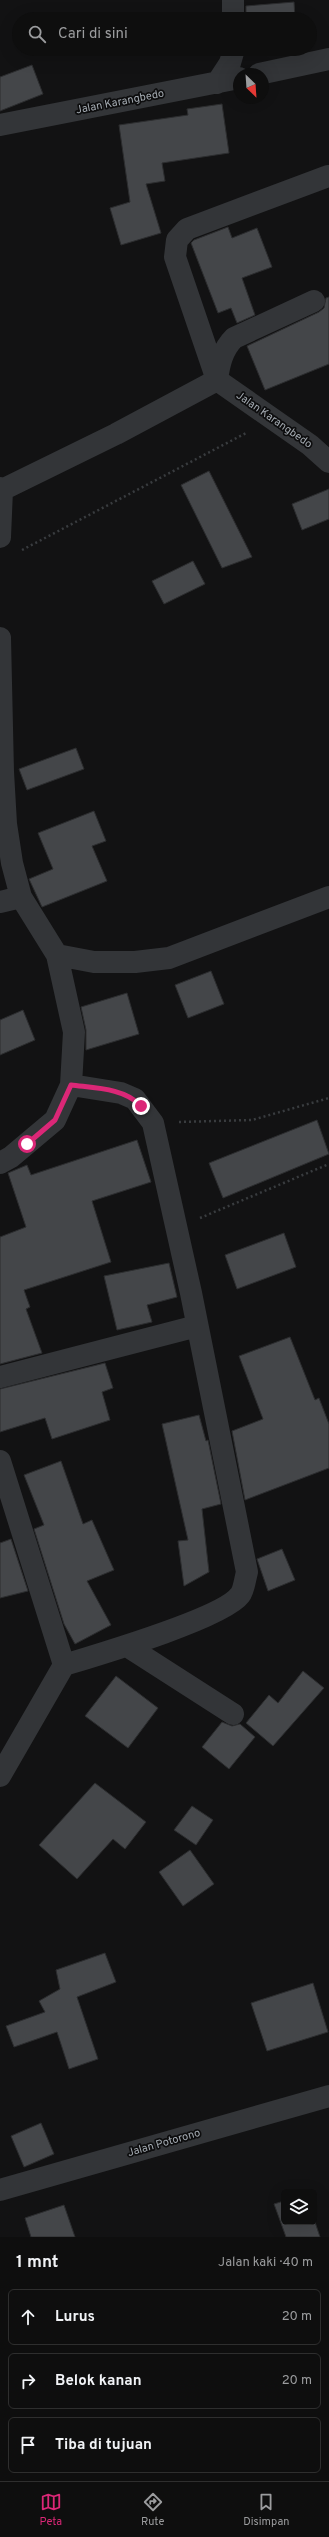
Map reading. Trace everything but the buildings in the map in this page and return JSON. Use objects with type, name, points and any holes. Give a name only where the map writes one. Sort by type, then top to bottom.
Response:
[{"type":"street","points":[[233,0],[233,12]]},
{"type":"street","points":[[217,83],[230,63],[232,56]]},
{"type":"street","points":[[269,72],[329,59]]},
{"type":"street","name":"Jalan Karangbedo","points":[[0,125],[233,79]]},
{"type":"street","points":[[217,380],[175,257],[177,240],[187,230],[328,176]]},
{"type":"street","points":[[217,380],[220,363],[229,343],[234,338],[314,301]]},
{"type":"street","points":[[0,527],[1,489],[116,434],[217,380]]},
{"type":"street","name":"Jalan Karangbedo","points":[[217,380],[329,462]]},
{"type":"street","points":[[0,638],[6,824],[12,863],[21,897],[57,955],[74,1032],[71,1085],[55,1120],[11,1157],[0,1163]]},
{"type":"street","points":[[0,902],[21,897]]},
{"type":"street","points":[[57,955],[94,962],[135,962],[168,958],[329,897]]},
{"type":"street","points":[[0,1776],[64,1665],[127,1646],[226,1607],[240,1595],[247,1572],[197,1326],[153,1123],[135,1099],[121,1093],[71,1085]]},
{"type":"street","points":[[0,1377],[197,1326]]},
{"type":"street","points":[[0,1461],[64,1665]]},
{"type":"street","points":[[127,1646],[233,1714]]},
{"type":"street","name":"Jalan Potorono","points":[[0,2190],[329,2096]]},
{"type":"path","points":[[21,550],[272,419]]},
{"type":"path","points":[[153,1123],[252,1120],[329,1098]]},
{"type":"path","points":[[175,1228],[329,1164]]},
{"type":"route","points":[[27,1144],[55,1120],[71,1085],[121,1093],[135,1099],[141,1106]]}]
